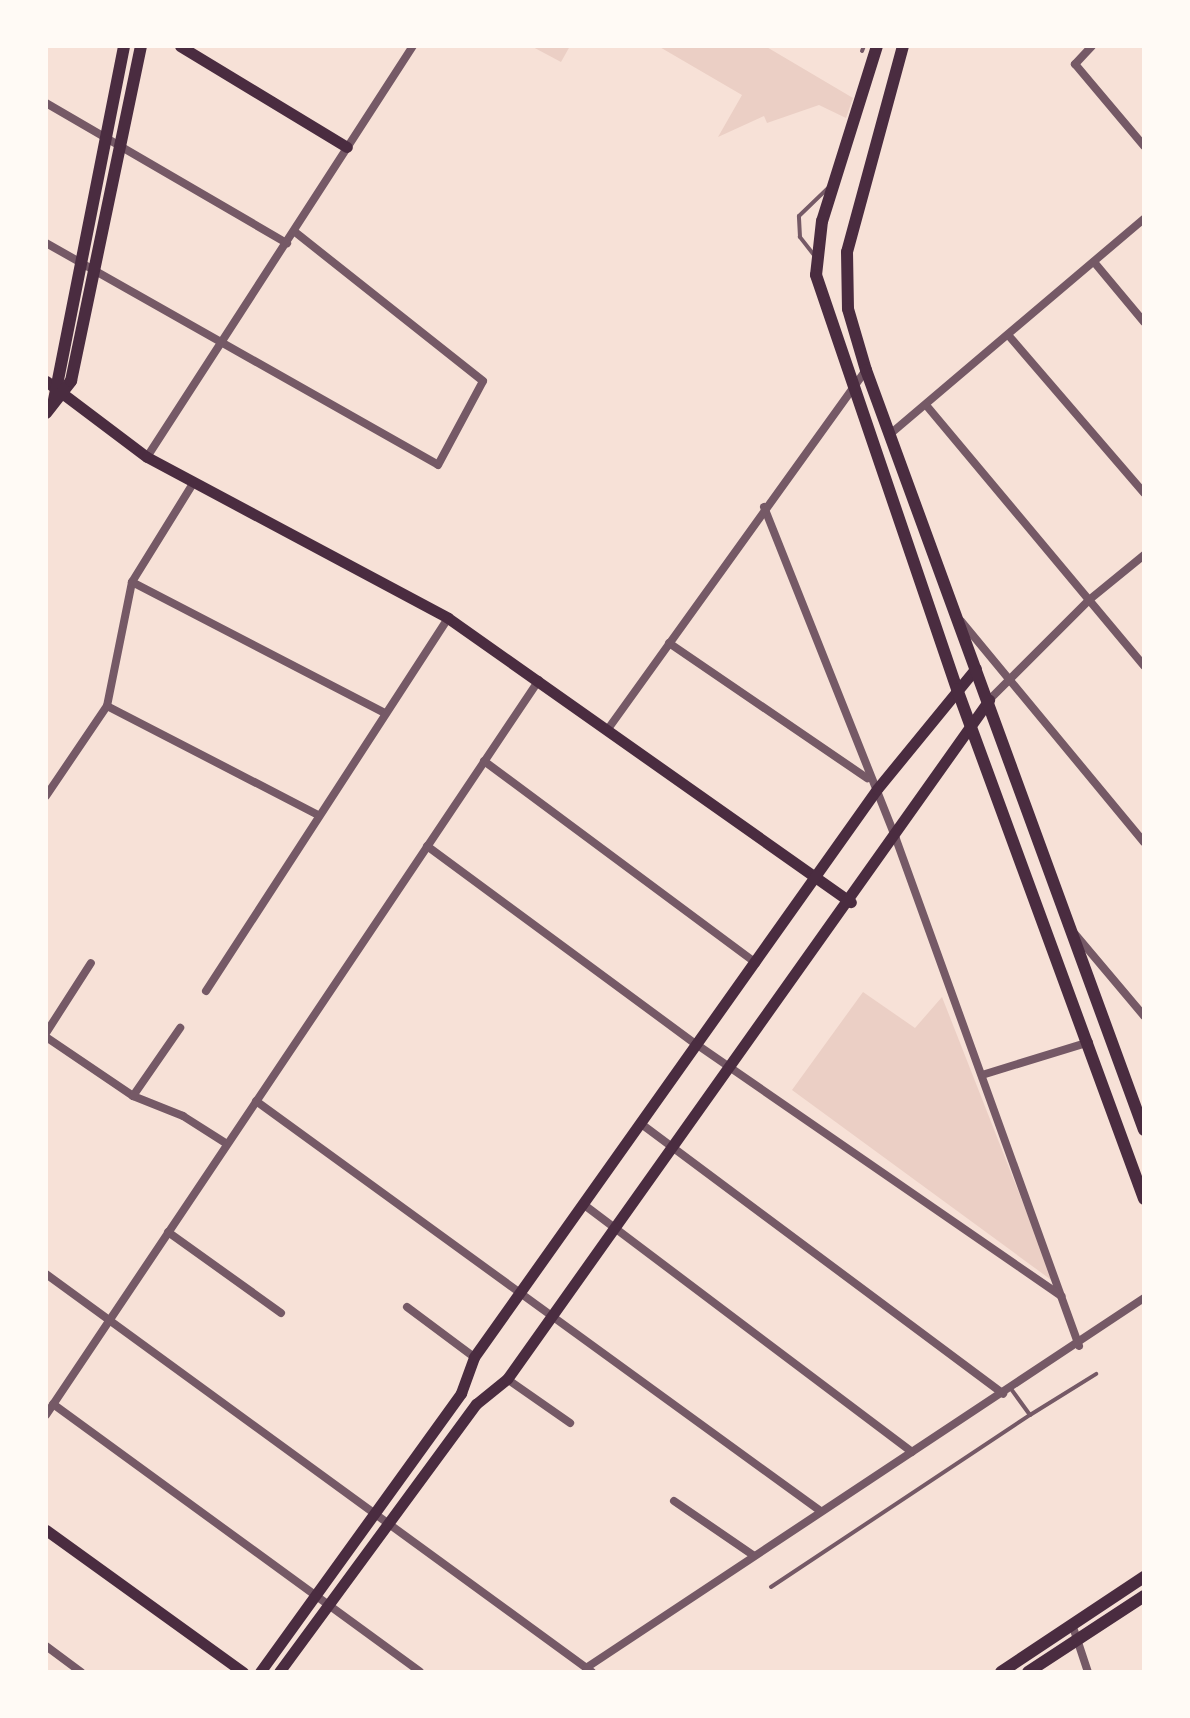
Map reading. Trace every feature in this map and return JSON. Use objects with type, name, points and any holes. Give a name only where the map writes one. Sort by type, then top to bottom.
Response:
[{"type":"main road","points":[[55,391],[77,262],[124,46]]},
{"type":"main road","points":[[46,413],[94,271],[141,46]]},
{"type":"main road","points":[[180,46],[347,147]]},
{"type":"main road","points":[[903,46],[847,252],[848,309],[889,435],[989,700],[1144,1130]]},
{"type":"main road","points":[[869,50],[816,257],[816,275],[851,389],[957,689],[1090,1042],[1144,1199]]},
{"type":"main road","points":[[55,391],[147,457],[448,618],[539,679],[851,902]]},
{"type":"main road","points":[[260,1672],[461,1393],[474,1357],[877,789],[976,668]]},
{"type":"main road","points":[[279,1672],[476,1404],[507,1379],[896,839],[970,724],[989,700]]},
{"type":"main road","points":[[46,1530],[243,1672]]},
{"type":"main road","points":[[1001,1672],[1144,1577]]},
{"type":"main road","points":[[1028,1672],[1144,1596]]},
{"type":"street","points":[[869,50],[883,46]]},
{"type":"street","points":[[1092,46],[1075,64],[1144,146]]},
{"type":"street","points":[[147,457],[295,232],[411,47]]},
{"type":"street","points":[[46,103],[122,143],[287,243]]},
{"type":"street","points":[[889,435],[1144,219]]},
{"type":"street","points":[[46,243],[438,465],[483,381],[295,232]]},
{"type":"street","points":[[1094,262],[1144,322]]},
{"type":"street","points":[[1009,336],[1144,493]]},
{"type":"street","points":[[608,729],[764,507],[866,370]]},
{"type":"street","points":[[926,405],[1144,666]]},
{"type":"street","points":[[46,796],[107,706],[132,582],[194,482]]},
{"type":"street","points":[[764,507],[869,779]]},
{"type":"street","points":[[989,700],[1089,600],[1144,555]]},
{"type":"street","points":[[132,582],[385,713]]},
{"type":"street","points":[[953,611],[1144,842]]},
{"type":"street","points":[[206,991],[448,618]]},
{"type":"street","points":[[669,643],[869,779],[877,789],[1079,1346]]},
{"type":"street","points":[[46,1415],[539,679]]},
{"type":"street","points":[[107,706],[318,815]]},
{"type":"street","points":[[484,761],[756,963]]},
{"type":"street","points":[[427,846],[696,1044],[1061,1296]]},
{"type":"street","points":[[1067,923],[1144,1016]]},
{"type":"street","points":[[91,963],[46,1035],[133,1096],[183,1116],[227,1144]]},
{"type":"street","points":[[133,1096],[180,1028]]},
{"type":"street","points":[[982,1075],[1090,1042]]},
{"type":"street","points":[[256,1101],[819,1510]]},
{"type":"street","points":[[640,1123],[1007,1391]]},
{"type":"street","points":[[583,1204],[912,1452]]},
{"type":"street","points":[[168,1232],[281,1313]]},
{"type":"street","points":[[46,1274],[111,1318],[589,1670],[819,1510],[1079,1346],[1144,1298]]},
{"type":"street","points":[[407,1307],[474,1357]]},
{"type":"street","points":[[507,1379],[570,1423]]},
{"type":"street","points":[[53,1404],[420,1672]]},
{"type":"street","points":[[674,1501],[753,1555]]},
{"type":"street","points":[[1072,1624],[1088,1672]]},
{"type":"street","points":[[46,1646],[81,1672]]},
{"type":"lane","points":[[816,257],[800,237],[799,216],[809,202],[834,184]]},
{"type":"lane","points":[[771,1587],[1096,1374]]},
{"type":"lane","points":[[1007,1391],[1030,1415]]},
{"type":"shaded area","points":[[531,46],[570,46],[561,62]]},
{"type":"shaded area","points":[[658,46],[765,46],[853,98],[846,118],[819,105],[767,123],[764,116],[718,137],[742,95]]},
{"type":"shaded area","points":[[863,992],[915,1028],[942,997],[1054,1282],[792,1090]]}]
